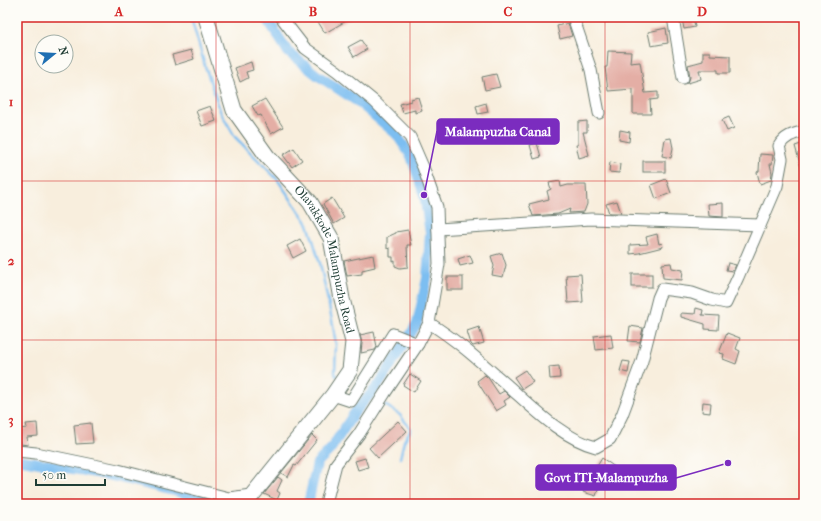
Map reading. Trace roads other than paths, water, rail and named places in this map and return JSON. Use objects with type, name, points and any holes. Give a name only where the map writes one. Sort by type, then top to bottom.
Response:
[{"type":"main road","name":"Olavakkode Malampuzha Road","points":[[206,17],[234,110],[268,156],[310,202],[331,238],[342,300],[353,342],[350,370],[333,395],[248,500]]},
{"type":"street","points":[[281,17],[305,48],[337,71],[375,102],[410,137],[423,167],[437,207],[439,264],[429,323],[418,344],[359,434],[336,464],[327,504]]},
{"type":"street","points":[[573,17],[590,70],[599,113]]},
{"type":"street","points":[[673,17],[684,78]]},
{"type":"street","points":[[429,323],[467,351],[536,411],[565,432],[585,444],[596,446],[610,439],[622,415],[642,361],[658,298],[662,289],[692,293],[712,300],[726,302],[777,186],[782,159],[779,146],[783,139],[791,134],[804,132]]},
{"type":"street","points":[[438,230],[591,219],[760,225]]},
{"type":"street","points":[[333,395],[351,401],[393,334],[418,344]]},
{"type":"street","points":[[17,451],[36,453],[118,470],[229,498],[248,500]]},
{"type":"waterway","points":[[191,17],[205,66],[221,113],[235,137],[277,179],[308,224],[320,263],[333,325],[336,345],[336,376]]},
{"type":"waterway","points":[[266,17],[288,52],[317,75],[358,102],[396,134],[411,156],[424,195],[430,233],[427,278],[417,324],[379,384],[355,412],[330,450],[317,463],[308,504]]},
{"type":"waterway","points":[[361,400],[368,401],[372,396],[373,397]]},
{"type":"waterway","points":[[385,405],[399,414],[411,429],[404,441],[400,458]]},
{"type":"waterway","points":[[17,459],[107,475],[229,504]]},
{"type":"place","name":"Malampuzha Canal","points":[[424,195]]},
{"type":"place","name":"Govt ITI-Malampuzha","points":[[728,463]]}]
